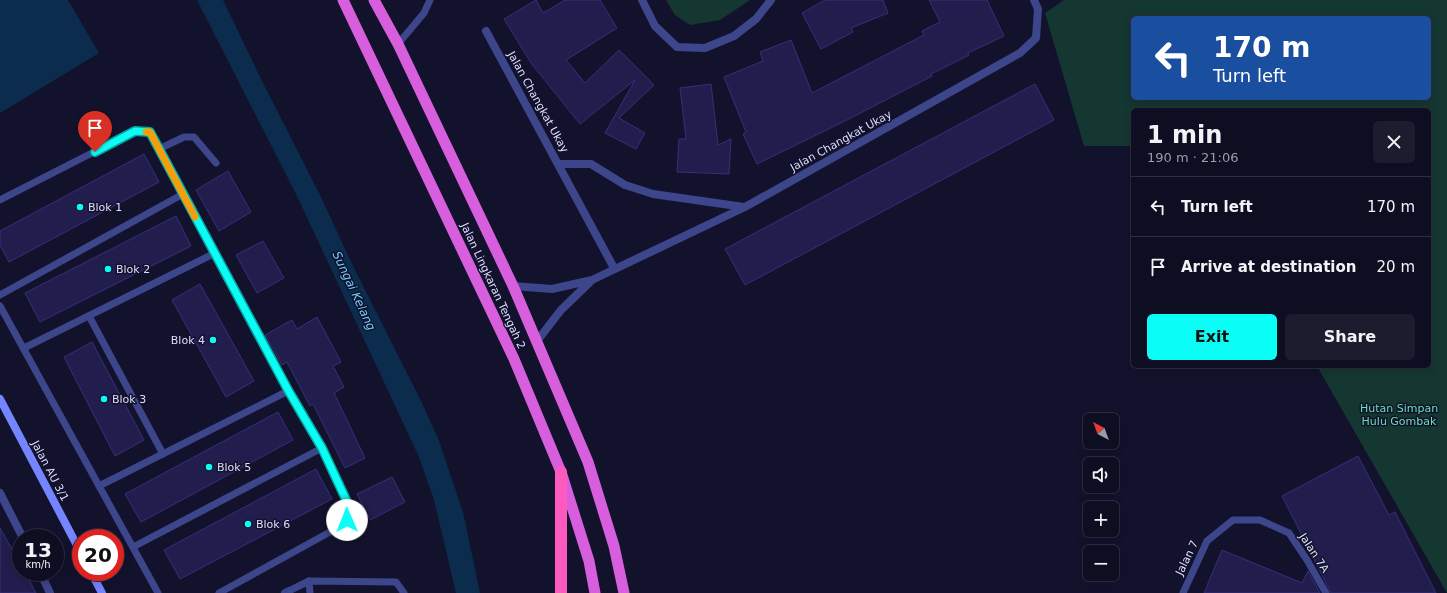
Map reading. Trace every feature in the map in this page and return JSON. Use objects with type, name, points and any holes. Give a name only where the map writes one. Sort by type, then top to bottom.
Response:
[{"type":"highway","name":"Jalan Lingkaran Tengah 2","points":[[343,0],[514,359],[561,472],[589,561],[595,593]]},
{"type":"highway","name":"Jalan Lingkaran Tengah 2","points":[[374,0],[398,44],[513,286],[537,341],[588,462],[614,546],[624,593]]},
{"type":"highway","points":[[561,472],[561,593]]},
{"type":"main road","name":"Jalan AU 3/1","points":[[0,399],[72,536]]},
{"type":"main road","points":[[96,581],[102,593]]},
{"type":"street","points":[[642,0],[655,26],[677,47],[705,48],[734,36],[756,19],[771,0]]},
{"type":"street","name":"Jalan Changkat Ukay","points":[[537,341],[561,310],[592,280],[614,268],[745,207],[1020,53],[1036,38],[1038,9],[1034,0]]},
{"type":"street","name":"Jalan Changkat Ukay","points":[[486,31],[614,268]]},
{"type":"street","points":[[559,164],[591,164],[625,185],[653,194],[745,207]]},
{"type":"street","name":"Jalan Changkat Ukay","points":[[513,286],[552,289],[592,280]]},
{"type":"street","points":[[0,493],[18,529]]},
{"type":"street","points":[[44,581],[50,593]]},
{"type":"lane","points":[[398,44],[424,13],[430,0]]},
{"type":"lane","points":[[0,200],[135,131],[150,132],[288,390],[322,448],[349,506],[347,520],[339,527],[219,593]]},
{"type":"lane","points":[[159,149],[184,137],[194,137],[216,163]]},
{"type":"lane","points":[[0,295],[183,194]]},
{"type":"lane","points":[[24,348],[215,253]]},
{"type":"lane","points":[[0,306],[158,593]]},
{"type":"lane","points":[[89,316],[162,454]]},
{"type":"lane","points":[[99,486],[288,390]]},
{"type":"lane","points":[[133,547],[322,448]]},
{"type":"lane","name":"Jalan 7","points":[[1183,593],[1207,541],[1233,520]]},
{"type":"lane","name":"Jalan 7A","points":[[1233,520],[1260,520],[1288,533],[1308,560],[1326,593]]},
{"type":"lane","points":[[309,580],[310,593]]},
{"type":"lane","points":[[288,592],[309,580],[396,582],[404,593]]},
{"type":"green space","points":[[666,0],[750,0],[720,20],[690,25],[675,15]]},
{"type":"green space","name":"Hutan Simpan Hulu Gombak","points":[[1064,0],[1447,0],[1447,593],[1318,368],[1431,368],[1431,108],[1131,108],[1131,146],[1084,146],[1045,13]]},
{"type":"water","points":[[0,0],[68,0],[99,53],[0,113]]},
{"type":"water","name":"Sungai Kelang","points":[[197,0],[223,0],[321,197],[352,264],[422,403],[439,441],[463,512],[480,593],[456,593],[434,500],[419,457],[297,196]]},
{"type":"building","points":[[536,0],[543,13],[565,0],[600,0],[617,28],[566,60],[585,83],[619,50],[654,85],[619,118],[645,133],[636,149],[605,133],[635,80],[580,124],[531,63],[504,19]]},
{"type":"building","points":[[825,0],[883,0],[888,13],[851,28],[853,32],[821,49],[802,13]]},
{"type":"building","points":[[929,0],[987,0],[1004,36],[968,53],[969,55],[931,74],[932,76],[757,164],[743,134],[746,132],[724,77],[763,61],[760,52],[791,40],[812,93],[924,35],[922,31],[940,22]]},
{"type":"building","points":[[711,84],[718,145],[731,139],[729,174],[677,172],[679,139],[686,139],[680,88]]},
{"type":"building","points":[[1035,84],[1054,120],[745,285],[725,249]]},
{"type":"building","name":"Blok 1","points":[[144,154],[159,182],[9,262],[0,245],[0,231]]},
{"type":"building","points":[[228,171],[251,212],[219,231],[196,190]]},
{"type":"building","name":"Blok 2","points":[[176,216],[191,246],[40,322],[25,293]]},
{"type":"building","points":[[263,241],[284,278],[257,293],[236,255]]},
{"type":"building","name":"Blok 4","points":[[200,284],[254,381],[226,397],[172,300]]},
{"type":"building","points":[[317,317],[341,362],[333,366],[344,387],[334,393],[365,458],[345,468],[313,404],[310,406],[287,362],[282,365],[265,335],[292,320],[297,329]]},
{"type":"building","name":"Blok 3","points":[[92,342],[144,440],[115,456],[64,357]]},
{"type":"building","name":"Blok 5","points":[[278,412],[293,440],[141,522],[125,494]]},
{"type":"building","points":[[1358,456],[1389,515],[1395,512],[1436,593],[1331,593],[1282,496]]},
{"type":"building","name":"Blok 6","points":[[316,469],[332,499],[180,579],[164,550]]},
{"type":"building","points":[[392,477],[405,502],[370,520],[357,494]]},
{"type":"building","points":[[0,528],[12,549],[12,581],[30,581],[36,593],[0,593]]},
{"type":"building","points":[[1222,550],[1302,583],[1308,571],[1320,593],[1204,593]]},
{"type":"slow traffic","points":[[146,132],[150,132],[195,217]]},
{"type":"place","name":"Blok 1","points":[[80,207]]},
{"type":"place","name":"Blok 2","points":[[108,269]]},
{"type":"place","name":"Blok 4","points":[[213,340]]},
{"type":"place","name":"Blok 3","points":[[104,399]]},
{"type":"place","name":"Blok 5","points":[[209,467]]},
{"type":"place","name":"Blok 6","points":[[248,524]]},
{"type":"route","points":[[95,152],[135,131],[150,132],[288,390],[322,448],[349,506],[347,520]]}]
